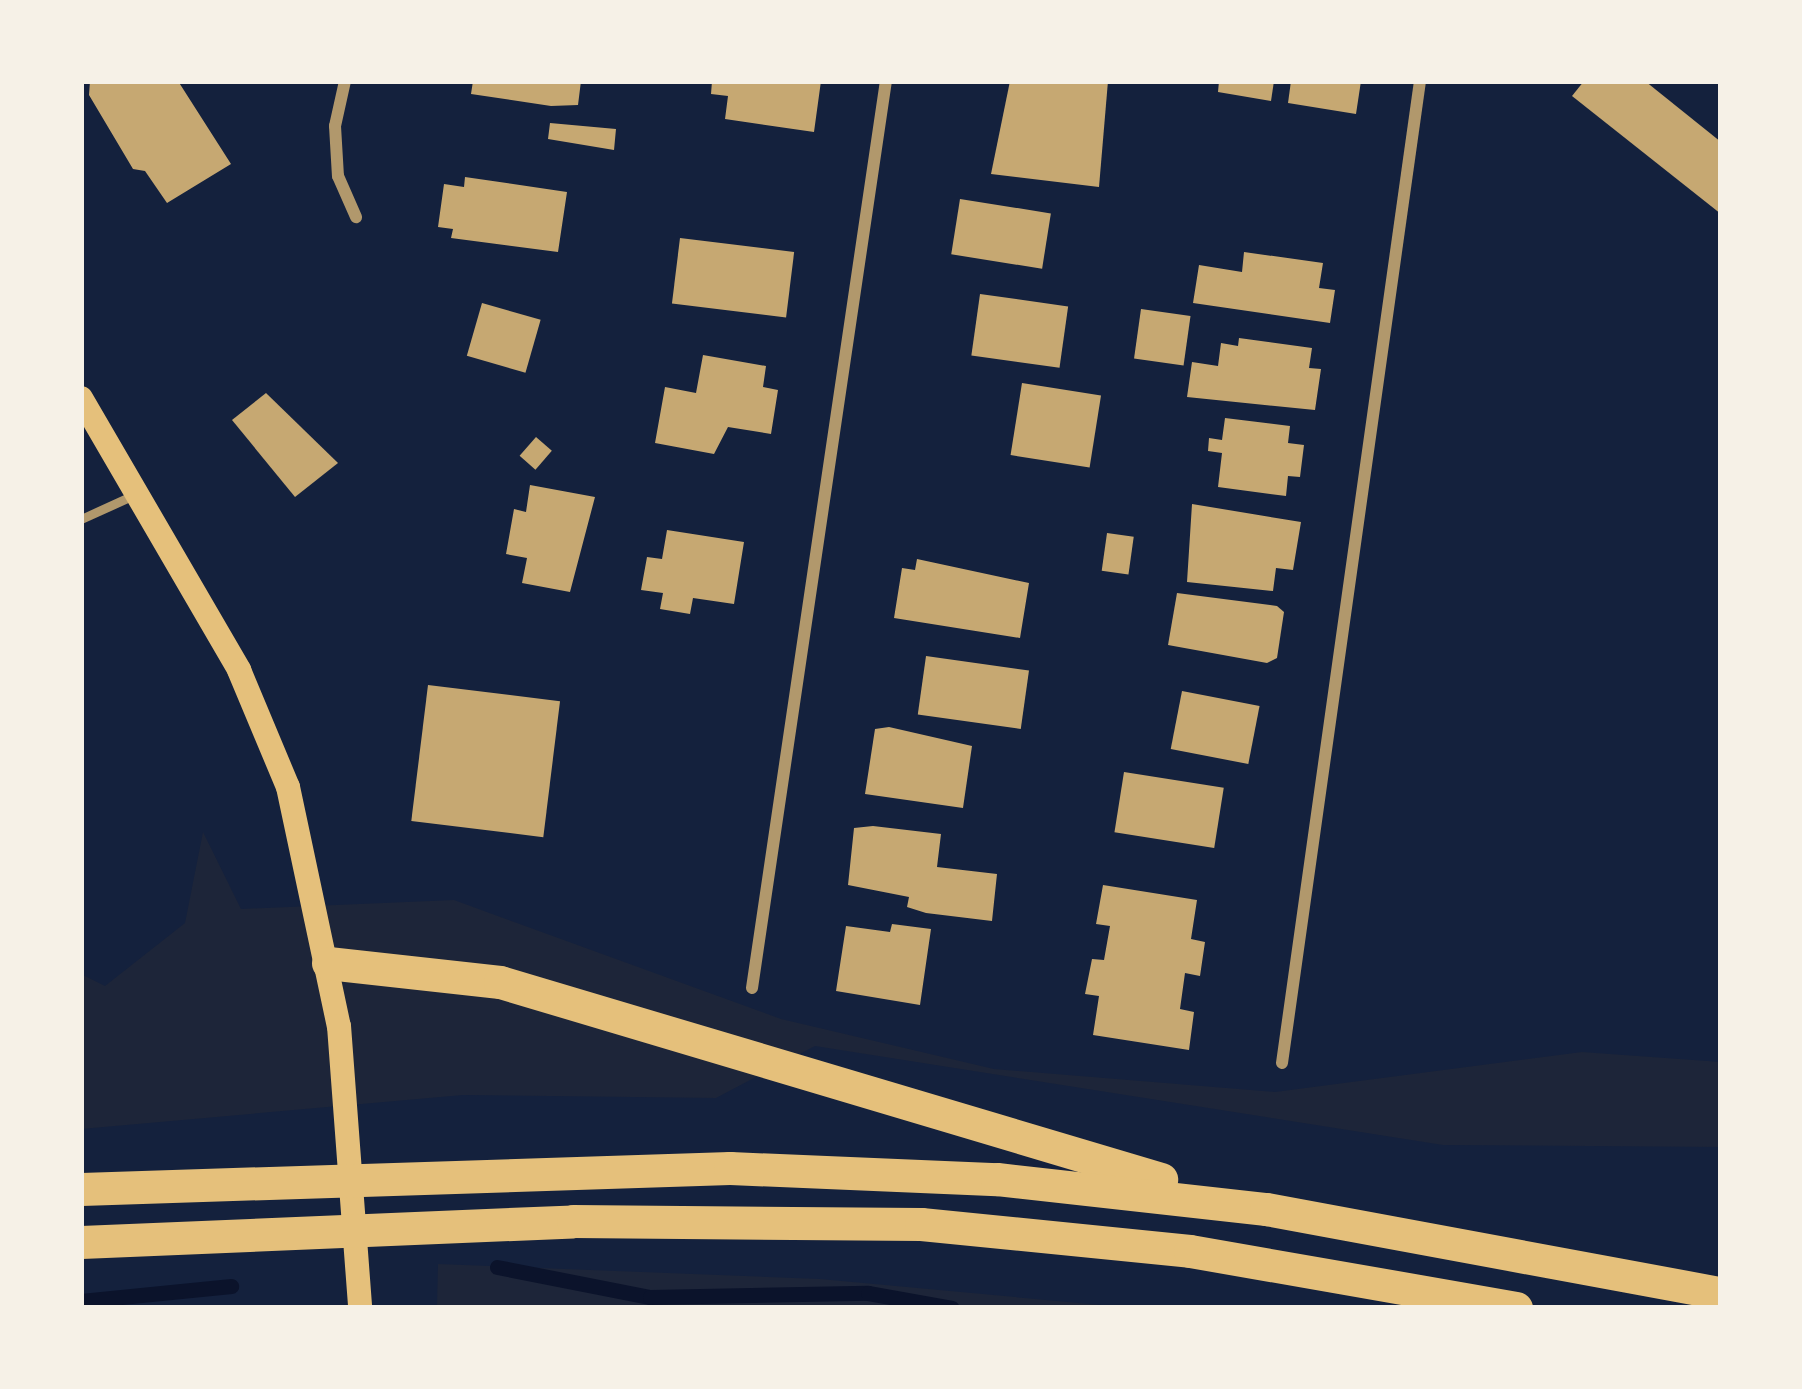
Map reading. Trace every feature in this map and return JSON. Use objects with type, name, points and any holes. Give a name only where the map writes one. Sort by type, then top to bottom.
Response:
[{"type":"highway","points":[[328,963],[500,982],[1266,1209]]},
{"type":"highway","points":[[81,1190],[776,1168],[1020,1180],[1266,1209],[1721,1293]]},
{"type":"highway","points":[[81,1242],[573,1221],[921,1224],[1190,1251],[1516,1308]]},
{"type":"main road","points":[[81,398],[90,433],[140,492],[239,670],[277,756],[328,963],[346,1084],[360,1308]]},
{"type":"street","points":[[345,81],[335,126],[338,176],[356,217]]},
{"type":"street","points":[[752,988],[830,501],[886,81]]},
{"type":"street","points":[[1282,1063],[1420,81]]},
{"type":"lane","points":[[81,520],[140,492]]},
{"type":"shaded area","points":[[203,832],[241,909],[454,900],[781,1019],[994,1069],[1275,1092],[1582,1052],[1721,1062],[1721,1147],[1443,1145],[815,1046],[716,1098],[463,1095],[81,1129],[81,974],[105,986],[185,923]]},
{"type":"shaded area","points":[[438,1264],[820,1279],[1133,1308],[437,1308]]},
{"type":"building","points":[[90,81],[178,81],[231,164],[167,203],[145,171],[133,169],[89,95]]},
{"type":"building","points":[[473,81],[581,81],[578,105],[551,106],[471,94]]},
{"type":"building","points":[[712,81],[821,81],[814,132],[725,119],[728,96],[711,94]]},
{"type":"building","points":[[1010,81],[1108,81],[1099,187],[991,174]]},
{"type":"building","points":[[1219,81],[1274,81],[1271,101],[1218,92]]},
{"type":"building","points":[[1291,81],[1361,81],[1356,114],[1288,103]]},
{"type":"building","points":[[1584,81],[1645,81],[1721,142],[1721,214],[1572,96]]},
{"type":"building","points":[[550,123],[616,129],[614,150],[548,139]]},
{"type":"building","points":[[465,177],[567,192],[558,252],[451,238],[453,229],[438,227],[444,184],[464,187]]},
{"type":"building","points":[[960,199],[1051,213],[1042,269],[951,254]]},
{"type":"building","points":[[680,238],[794,252],[786,318],[672,304]]},
{"type":"building","points":[[1244,252],[1323,263],[1319,288],[1335,290],[1330,323],[1193,303],[1199,265],[1242,272]]},
{"type":"building","points":[[980,294],[1068,306],[1060,368],[971,355]]},
{"type":"building","points":[[482,303],[541,320],[525,373],[467,356]]},
{"type":"building","points":[[1141,309],[1191,316],[1184,365],[1134,359]]},
{"type":"building","points":[[1239,338],[1312,348],[1309,368],[1321,369],[1315,410],[1187,397],[1192,362],[1218,366],[1221,343],[1238,346]]},
{"type":"building","points":[[703,355],[766,366],[763,387],[778,390],[771,434],[728,427],[714,454],[655,443],[665,387],[696,393]]},
{"type":"building","points":[[1022,383],[1101,396],[1090,468],[1011,455]]},
{"type":"building","points":[[266,393],[338,463],[295,497],[232,420]]},
{"type":"building","points":[[1225,418],[1290,426],[1288,443],[1304,445],[1300,477],[1288,476],[1286,496],[1218,487],[1222,453],[1208,451],[1209,438],[1222,440]]},
{"type":"building","points":[[536,437],[552,451],[535,470],[520,456]]},
{"type":"building","points":[[530,485],[595,497],[570,592],[522,583],[527,558],[506,554],[514,509],[526,512]]},
{"type":"building","points":[[1192,504],[1301,522],[1293,570],[1276,568],[1273,591],[1187,582]]},
{"type":"building","points":[[667,530],[744,542],[734,604],[693,598],[690,614],[660,609],[663,593],[641,590],[647,557],[662,559]]},
{"type":"building","points":[[1107,533],[1134,537],[1128,574],[1102,571]]},
{"type":"building","points":[[917,559],[1029,583],[1020,638],[894,618],[902,568],[915,570]]},
{"type":"building","points":[[1177,593],[1277,606],[1284,612],[1277,658],[1267,663],[1168,645]]},
{"type":"building","points":[[926,656],[1029,670],[1021,729],[918,714]]},
{"type":"building","points":[[428,685],[560,701],[543,837],[411,821]]},
{"type":"building","points":[[1182,691],[1260,706],[1248,764],[1171,749]]},
{"type":"building","points":[[889,727],[972,746],[963,808],[865,794],[875,729]]},
{"type":"building","points":[[1124,772],[1224,788],[1214,848],[1114,832]]},
{"type":"building","points":[[854,828],[941,834],[937,867],[997,874],[992,921],[926,913],[907,907],[909,897],[848,885]]},
{"type":"building","points":[[1103,885],[1197,900],[1191,939],[1205,942],[1200,976],[1185,973],[1180,1009],[1194,1012],[1189,1050],[1093,1035],[1099,996],[1085,994],[1092,959],[1104,960],[1110,926],[1096,924]]},
{"type":"building","points":[[892,924],[931,929],[920,1005],[836,991],[846,926],[890,932]]},
{"type":"waterway","points":[[497,1267],[650,1297],[868,1293],[952,1308]]},
{"type":"waterway","points":[[81,1301],[231,1286]]}]
